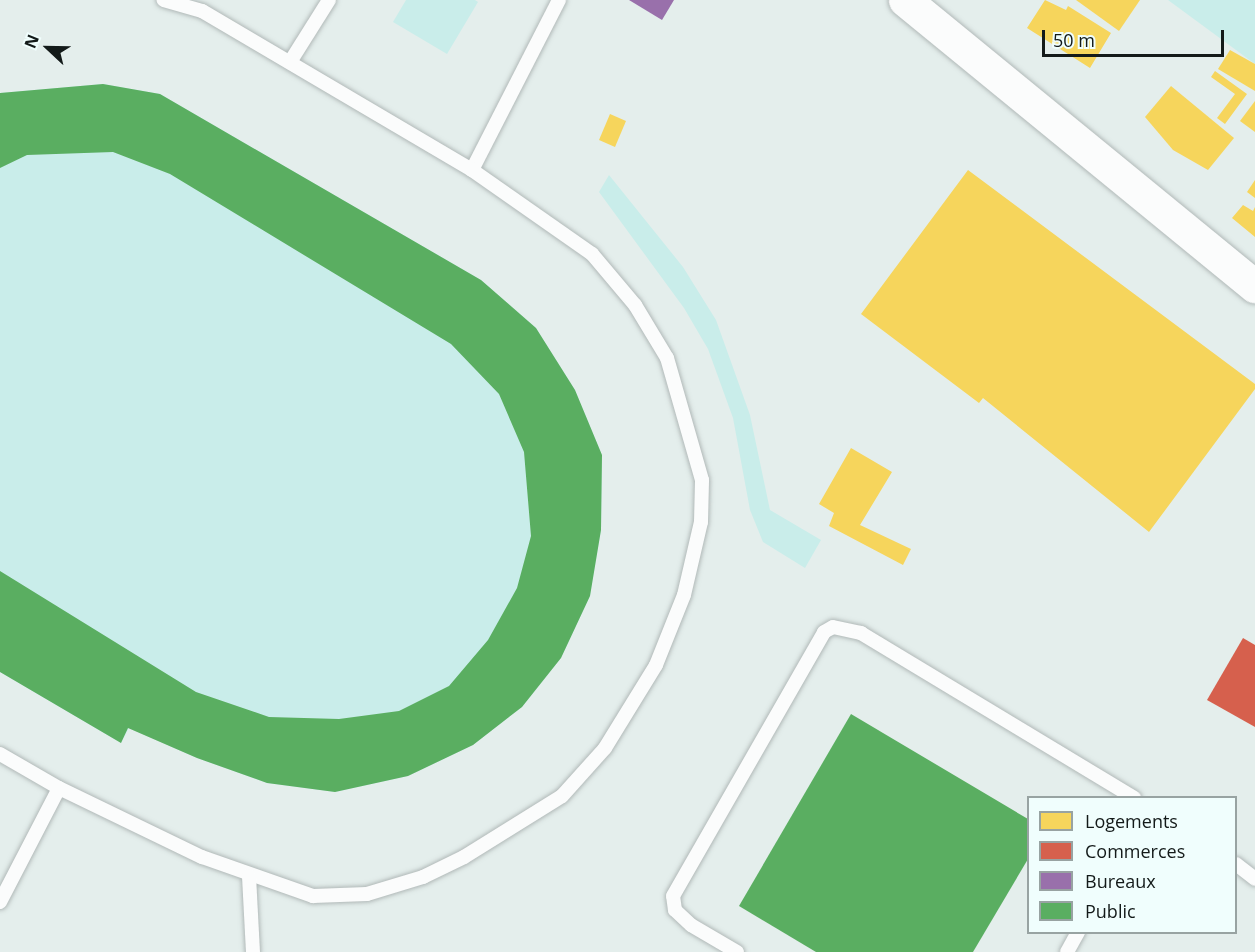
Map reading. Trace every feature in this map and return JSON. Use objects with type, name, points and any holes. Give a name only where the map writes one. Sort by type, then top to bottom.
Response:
[{"type":"street","points":[[905,0],[1255,286]]},
{"type":"lane","points":[[0,754],[59,788],[249,876],[313,896],[367,894],[423,877],[530,818],[562,796],[605,748],[656,665],[684,595],[701,522],[702,480],[667,358],[635,306],[592,254],[472,170],[202,11],[165,0]]},
{"type":"lane","points":[[290,62],[329,0]]},
{"type":"lane","points":[[472,170],[559,0]]},
{"type":"lane","points":[[737,952],[691,925],[675,910],[673,896],[824,633],[833,627],[861,633],[1131,796]]},
{"type":"lane","points":[[0,902],[59,788]]},
{"type":"lane","points":[[1237,865],[1255,879]]},
{"type":"lane","points":[[249,876],[253,952]]},
{"type":"lane","points":[[1067,952],[1077,934]]},
{"type":"shaded area","points":[[406,0],[475,0],[478,2],[447,54],[393,22]]},
{"type":"shaded area","points":[[1168,0],[1255,0],[1255,64]]},
{"type":"shaded area","points":[[103,84],[160,94],[481,280],[536,328],[575,390],[602,455],[601,530],[590,596],[561,658],[522,707],[473,745],[408,776],[335,792],[267,783],[197,758],[129,728],[121,743],[0,672],[0,93]]},
{"type":"shaded area","points":[[609,175],[683,267],[716,320],[750,415],[770,510],[821,540],[805,568],[763,542],[750,510],[733,418],[708,349],[684,308],[599,192]]},
{"type":"building: Logements","points":[[1045,0],[1066,10],[1068,6],[1111,33],[1090,68],[1027,28]]},
{"type":"building: Logements","points":[[1076,0],[1140,0],[1119,31]]},
{"type":"building: Logements","points":[[1230,50],[1255,64],[1255,91],[1218,69]]},
{"type":"building: Logements","points":[[1215,71],[1247,94],[1225,124],[1217,118],[1235,94],[1211,77]]},
{"type":"building: Logements","points":[[1171,86],[1234,138],[1208,170],[1173,150],[1145,117]]},
{"type":"building: Logements","points":[[1255,101],[1255,132],[1240,121]]},
{"type":"building: Logements","points":[[610,114],[626,121],[615,147],[599,140]]},
{"type":"building: Logements","points":[[968,170],[1255,384],[1255,389],[1149,532],[983,398],[979,403],[861,314]]},
{"type":"building: Logements","points":[[1255,180],[1255,198],[1247,192]]},
{"type":"building: Logements","points":[[1243,205],[1253,211],[1255,207],[1255,237],[1232,218]]},
{"type":"building: Logements","points":[[851,448],[892,472],[860,525],[911,549],[903,565],[829,526],[834,513],[819,504]]},
{"type":"building: Commerces","points":[[1243,638],[1255,645],[1255,727],[1207,700]]},
{"type":"building: Bureaux","points":[[629,0],[674,0],[662,20]]},
{"type":"building: Public","points":[[103,84],[160,94],[481,280],[536,328],[575,390],[602,455],[601,530],[590,596],[561,658],[522,707],[473,745],[408,776],[335,792],[267,783],[197,758],[128,728],[121,743],[0,672],[0,571],[196,692],[269,717],[339,719],[399,711],[449,686],[488,640],[517,588],[531,536],[524,452],[499,394],[451,344],[170,174],[113,152],[27,155],[0,168],[0,93]]},
{"type":"building: Public","points":[[851,714],[1027,818],[1027,861],[973,952],[816,952],[739,906]]}]
